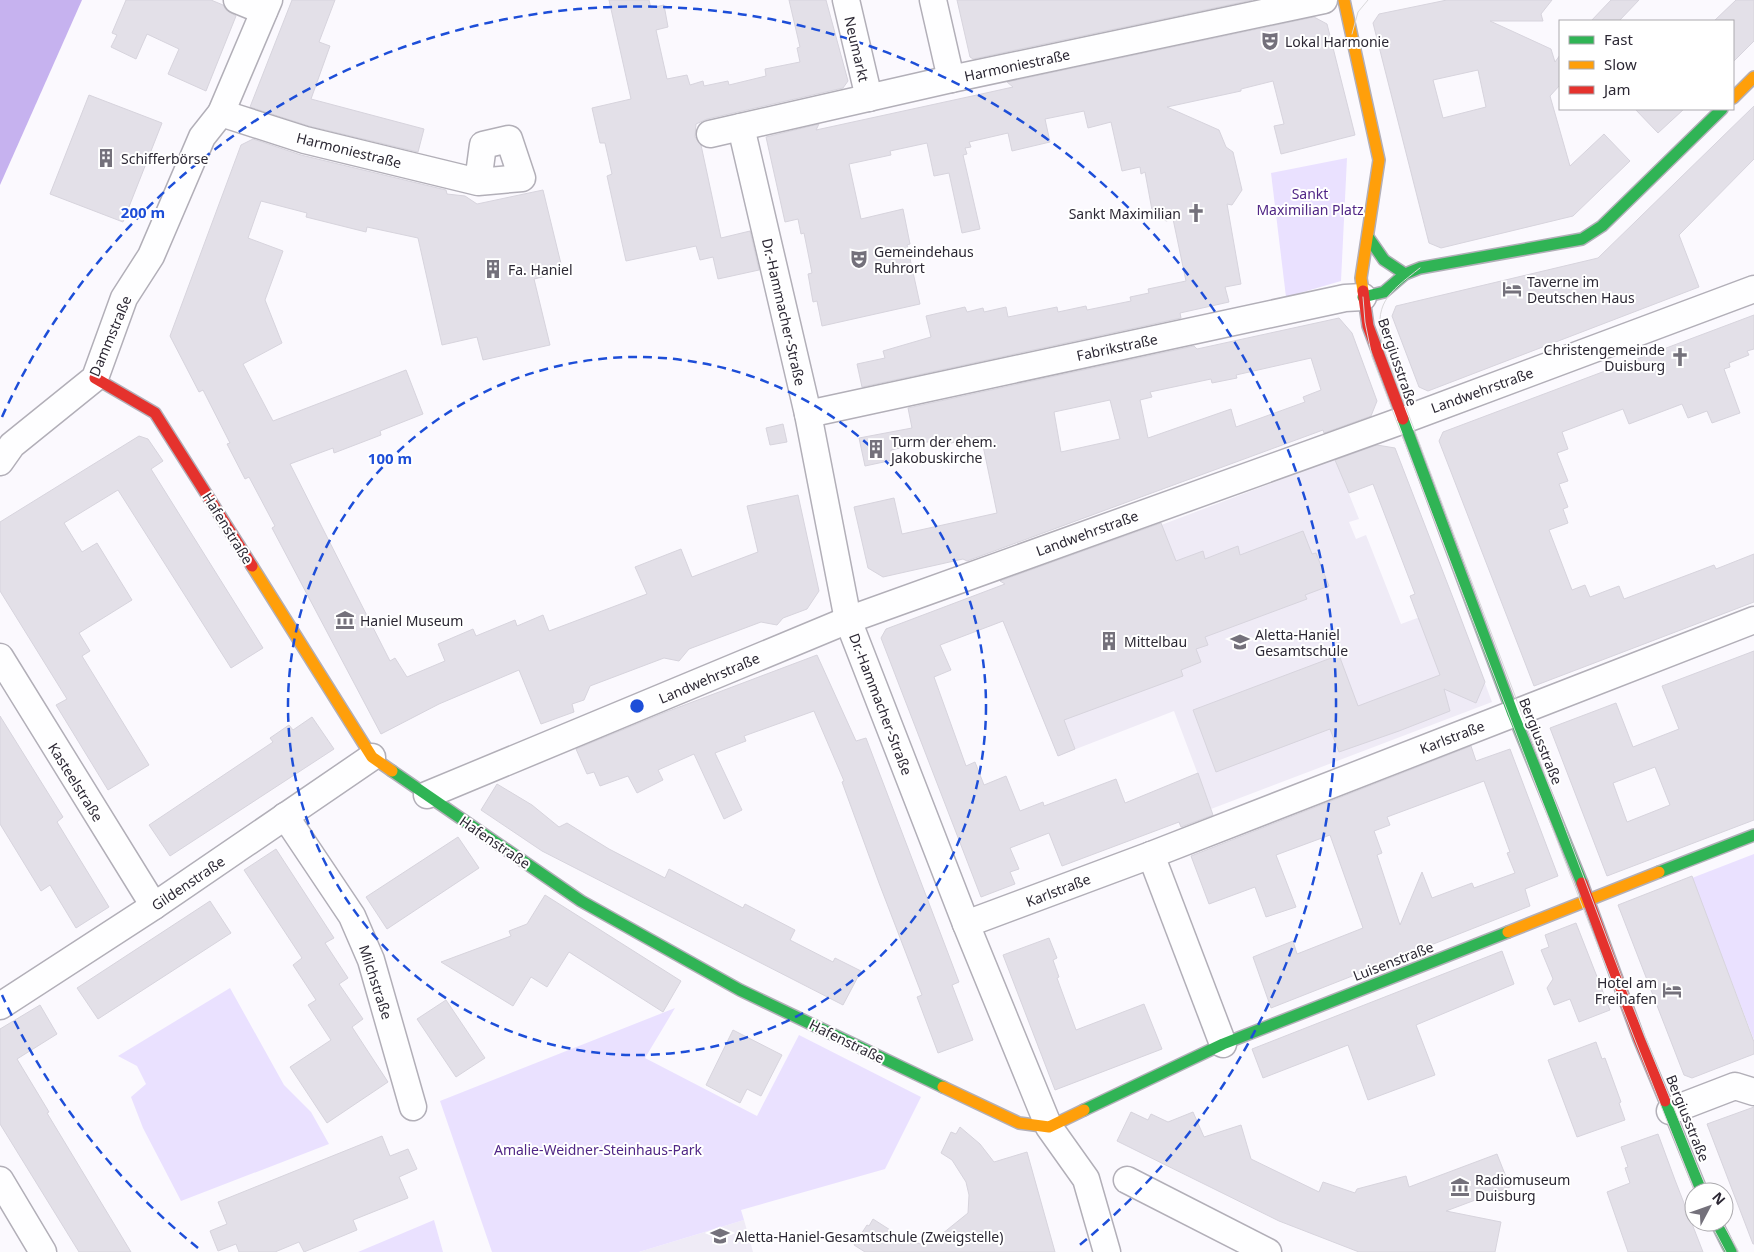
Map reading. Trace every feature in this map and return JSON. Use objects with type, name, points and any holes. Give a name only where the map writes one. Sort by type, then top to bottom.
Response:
[{"type":"street","points":[[237,0],[266,6]]},
{"type":"street","name":"Neumarkt","points":[[846,0],[869,98]]},
{"type":"street","points":[[933,0],[951,79]]},
{"type":"street","name":"Harmoniestraße","points":[[710,134],[951,79],[1324,0]]},
{"type":"street","name":"Bergiusstraße","points":[[1344,0],[1379,160],[1361,278],[1368,326],[1513,714],[1588,900],[1639,1039],[1698,1182]]},
{"type":"street","name":"Dammstraße","points":[[0,462],[12,446],[95,378],[124,298],[152,256],[202,137],[221,113],[266,6]]},
{"type":"street","points":[[1734,97],[1754,77]]},
{"type":"street","name":"Fabrikstraße","points":[[808,414],[1335,300],[1384,292],[1406,274],[1420,268],[1582,239],[1602,226],[1721,110]]},
{"type":"street","name":"Harmoniestraße","points":[[221,113],[305,140],[478,182]]},
{"type":"street","name":"Dr.-Hammacher-Straße","points":[[741,127],[808,414],[848,620],[966,924],[1049,1127],[1086,1179],[1107,1252]]},
{"type":"street","points":[[1368,237],[1384,260],[1406,274]]},
{"type":"street","name":"Landwehrstraße","points":[[427,795],[848,620],[1402,420],[1754,289]]},
{"type":"street","name":"Hafenstraße","points":[[95,378],[155,413],[372,757],[581,901],[740,990],[1020,1123],[1049,1127]]},
{"type":"street","name":"Karlstraße","points":[[966,924],[1151,855],[1754,620]]},
{"type":"street","name":"Kasteelstraße","points":[[0,657],[154,906]]},
{"type":"street","name":"Gildenstraße","points":[[0,1006],[154,906],[372,757]]},
{"type":"street","name":"Milchstraße","points":[[285,816],[352,916],[372,960],[413,1107]]},
{"type":"street","name":"Luisenstraße","points":[[1049,1127],[1223,1044],[1754,835]]},
{"type":"street","points":[[1151,855],[1223,1044]]},
{"type":"street","points":[[1670,1111],[1735,1086],[1754,1092]]},
{"type":"street","points":[[0,1180],[43,1252]]},
{"type":"street","points":[[1128,1180],[1268,1252]]},
{"type":"street","points":[[1721,1232],[1731,1252]]},
{"type":"shaded area","points":[[0,0],[82,0],[0,185]]},
{"type":"shaded area","name":"Aletta-Haniel Gesamtschule","points":[[1335,459],[1359,519],[1349,522],[1356,539],[1366,535],[1401,624],[1420,617],[1476,660],[1492,702],[1211,809],[1174,711],[1058,756],[990,590]]},
{"type":"shaded area","name":"Aletta-Haniel-Gesamtschule (Zweigstelle)","points":[[744,1220],[753,1252],[639,1252]]},
{"type":"green space","name":"Sankt Maximilian Platz","points":[[1347,158],[1341,281],[1286,297],[1271,173]]},
{"type":"green space","points":[[1754,854],[1754,1040],[1692,878]]},
{"type":"green space","points":[[230,988],[284,1085],[311,1112],[329,1144],[181,1201],[143,1128],[131,1097],[146,1084],[137,1066],[118,1056]]},
{"type":"green space","name":"Amalie-Weidner-Steinhaus-Park","points":[[675,1008],[645,1058],[757,1116],[799,1035],[921,1097],[885,1169],[741,1210],[744,1220],[639,1252],[492,1252],[440,1101]]},
{"type":"green space","points":[[434,1220],[443,1252],[358,1252]]},
{"type":"building","points":[[126,0],[211,0],[223,5],[226,10],[236,16],[206,91],[168,74],[179,49],[147,34],[136,59],[111,47],[117,35],[112,33]]},
{"type":"building","points":[[292,0],[335,0],[319,42],[330,46],[311,99],[424,129],[418,152],[309,126],[250,107]]},
{"type":"building","points":[[609,0],[649,0],[651,8],[664,5],[668,27],[656,30],[667,79],[687,75],[690,85],[703,81],[704,86],[728,81],[729,85],[766,76],[765,69],[800,62],[797,48],[800,47],[789,0],[826,0],[848,81],[843,88],[707,119],[696,124],[695,137],[701,145],[721,238],[750,231],[759,270],[718,279],[713,257],[700,260],[696,246],[626,261],[607,176],[612,174],[605,143],[600,143],[592,108],[631,99]]},
{"type":"building","points":[[957,0],[1252,0],[973,59],[970,57]]},
{"type":"building","points":[[1447,0],[1552,0],[1541,14],[1543,21],[1490,21],[1551,49],[1555,62],[1559,56],[1559,86],[1550,96],[1570,166],[1604,134],[1630,161],[1573,216],[1441,248],[1429,243],[1373,23],[1379,14]],"holes":[[[1478,70],[1486,107],[1443,118],[1433,80]]]},
{"type":"building","points":[[1611,0],[1639,0],[1620,20],[1592,20]]},
{"type":"building","points":[[1736,0],[1754,0],[1754,41],[1734,61],[1734,20],[1715,20]]},
{"type":"building","points":[[1314,17],[1327,24],[1355,135],[1281,154],[1274,126],[1284,124],[1273,81],[1241,89],[1241,91],[1167,107],[1219,130],[1226,147],[1233,152],[1242,190],[1232,205],[1227,204],[1241,284],[1225,287],[1229,302],[1180,313],[1181,318],[862,387],[857,364],[885,358],[883,351],[931,337],[926,316],[965,307],[967,312],[983,308],[984,312],[1006,307],[1008,317],[1057,307],[1058,312],[1086,306],[1087,310],[1131,301],[1130,297],[1149,293],[1148,289],[1186,281],[1173,219],[1166,221],[1152,210],[1145,172],[1141,174],[1140,167],[1122,171],[1111,122],[1088,128],[1084,111],[1045,119],[1050,142],[1012,151],[1008,133],[969,142],[971,147],[965,148],[967,154],[963,155],[980,229],[962,233],[949,173],[934,176],[927,143],[890,151],[891,155],[849,164],[861,219],[903,209],[910,244],[907,245],[920,304],[822,326],[817,301],[813,302],[808,274],[812,273],[804,233],[801,234],[798,219],[785,222],[766,137],[819,124],[816,130],[986,93],[1013,87],[1007,82]]},
{"type":"building","name":"Schifferbörse","points":[[89,95],[162,123],[123,222],[50,194]]},
{"type":"building","points":[[1754,106],[1754,159],[1679,235],[1699,287],[1428,391],[1419,387],[1392,316],[1396,306],[1598,258]]},
{"type":"building","points":[[1636,110],[1683,110],[1658,133]]},
{"type":"building","points":[[253,139],[301,155],[446,190],[447,194],[465,196],[477,204],[543,190],[563,272],[534,279],[550,345],[483,360],[477,337],[442,345],[418,238],[367,227],[366,232],[306,217],[307,213],[261,201],[248,238],[283,251],[265,300],[282,343],[243,364],[273,421],[406,370],[423,414],[380,431],[381,435],[334,453],[333,448],[290,464],[390,661],[395,658],[407,677],[445,661],[438,644],[473,629],[476,636],[515,620],[517,626],[543,615],[549,631],[647,594],[635,567],[681,549],[692,577],[758,552],[747,506],[798,495],[819,591],[807,609],[783,618],[777,625],[761,622],[689,649],[679,661],[664,658],[590,686],[584,700],[572,704],[574,712],[541,724],[519,670],[439,704],[381,734],[272,528],[275,526],[249,477],[245,479],[227,444],[230,443],[203,390],[199,392],[170,336],[241,145]]},
{"type":"building","points":[[1754,315],[1754,349],[1747,351],[1749,355],[1729,363],[1730,367],[1724,369],[1740,413],[1712,423],[1707,411],[1688,418],[1682,404],[1629,424],[1623,409],[1562,432],[1568,449],[1557,453],[1568,481],[1559,484],[1568,507],[1563,509],[1568,523],[1549,530],[1572,590],[1585,585],[1590,597],[1619,586],[1624,599],[1714,565],[1716,569],[1754,554],[1754,602],[1534,686],[1439,441],[1443,432]]},
{"type":"building","points":[[1339,318],[1352,333],[1377,401],[1371,416],[1324,433],[1323,430],[967,561],[963,559],[883,577],[868,568],[854,507],[894,498],[902,534],[997,513],[981,436],[951,443],[950,437],[891,450],[893,460],[865,466],[859,438],[912,428],[908,408],[1194,346],[1197,349]],"holes":[[[1311,358],[1321,390],[1303,397],[1305,402],[1236,427],[1231,409],[1148,438],[1140,400],[1152,397],[1150,392],[1211,379],[1212,383],[1237,378],[1236,375]],[[1110,400],[1120,439],[1061,452],[1054,412]]]},
{"type":"building","points":[[783,424],[787,442],[770,445],[766,428]]},
{"type":"building","points":[[139,436],[148,439],[163,461],[151,469],[263,648],[231,668],[118,490],[64,523],[82,552],[97,543],[132,600],[79,633],[90,651],[82,656],[149,765],[108,790],[56,705],[67,699],[0,591],[0,522]]},
{"type":"building","points":[[1377,445],[1395,448],[1455,603],[1485,682],[1476,703],[1444,689],[1450,711],[1399,731],[1339,752],[1330,729],[1216,772],[1193,710],[1339,655],[1358,706],[1440,675],[1410,596],[1415,594],[1373,484],[1349,493],[1335,460]]},
{"type":"building","points":[[1161,523],[1176,561],[1203,551],[1205,559],[1238,546],[1240,555],[1303,531],[1312,554],[1316,553],[1329,586],[1305,595],[1307,599],[1205,637],[1208,645],[1196,649],[1201,662],[1181,670],[1183,676],[1064,720],[1075,749],[1058,756],[1003,621],[940,645],[951,670],[934,677],[966,766],[975,762],[984,785],[1006,776],[1020,811],[1043,802],[1044,806],[1116,779],[1125,803],[1198,773],[1213,815],[1181,827],[1179,822],[1062,866],[1049,833],[1010,848],[1019,869],[1010,872],[1015,884],[981,897],[881,638],[886,629],[1005,584],[1000,581]]},
{"type":"building","points":[[1754,651],[1754,820],[1607,876],[1550,728],[1616,703],[1633,747],[1679,729],[1662,686]],"holes":[[[1655,767],[1670,805],[1627,822],[1613,783]]]},
{"type":"building","points":[[817,655],[856,741],[866,738],[959,982],[952,985],[973,1040],[938,1053],[917,997],[922,995],[842,782],[844,781],[814,711],[744,736],[746,741],[715,753],[742,810],[724,819],[694,754],[658,770],[663,780],[637,793],[628,776],[600,786],[594,772],[587,774],[576,749],[666,712]]},
{"type":"building","points":[[0,716],[63,817],[57,822],[109,907],[76,928],[50,885],[41,891],[0,824]]},
{"type":"building","points":[[312,717],[334,749],[170,856],[149,825],[273,742],[270,738],[289,725],[293,730]]},
{"type":"building","points":[[1471,746],[1476,761],[1510,749],[1558,876],[1525,889],[1530,906],[1271,1008],[1253,957],[1293,941],[1297,954],[1363,928],[1330,835],[1276,855],[1296,907],[1266,917],[1255,887],[1209,904],[1191,856]],"holes":[[[1484,781],[1510,852],[1507,853],[1515,873],[1474,888],[1472,883],[1432,898],[1422,872],[1400,925],[1377,855],[1382,853],[1374,831],[1390,825],[1387,817]]]},
{"type":"building","points":[[497,784],[532,805],[559,827],[567,823],[609,849],[665,878],[669,869],[743,908],[745,904],[795,930],[790,940],[833,962],[835,958],[861,971],[843,1005],[542,851],[481,810]]},
{"type":"building","points":[[458,837],[479,868],[387,929],[366,897]]},
{"type":"building","points":[[276,849],[334,938],[325,943],[348,978],[339,984],[363,1019],[352,1027],[388,1082],[327,1123],[290,1067],[331,1040],[308,1005],[316,1000],[293,965],[302,958],[244,870]]},
{"type":"building","points":[[1692,876],[1754,1042],[1754,1054],[1692,1078],[1684,1075],[1618,905]]},
{"type":"building","points":[[545,895],[681,981],[663,1012],[569,952],[547,987],[531,977],[513,1006],[441,962],[511,936],[509,931],[527,924]]},
{"type":"building","points":[[210,901],[231,933],[98,1019],[77,988]]},
{"type":"building","points":[[1576,923],[1610,1010],[1579,1022],[1570,999],[1554,1005],[1547,988],[1553,979],[1541,950],[1549,947],[1545,935]]},
{"type":"building","points":[[1049,938],[1057,958],[1053,960],[1059,977],[1057,978],[1076,1030],[1144,1004],[1162,1049],[1055,1090],[1003,955]]},
{"type":"building","points":[[1502,951],[1514,984],[1416,1025],[1435,1075],[1368,1100],[1348,1045],[1263,1078],[1252,1049]]},
{"type":"building","points":[[446,1000],[485,1058],[456,1077],[417,1019]]},
{"type":"building","points":[[40,1005],[57,1034],[17,1059],[49,1112],[47,1113],[131,1252],[79,1252],[0,1124],[0,1029]]},
{"type":"building","points":[[733,1030],[782,1055],[761,1096],[747,1089],[740,1103],[706,1085]]},
{"type":"building","points":[[1596,1042],[1602,1059],[1605,1058],[1621,1102],[1619,1103],[1625,1120],[1577,1137],[1548,1060]]},
{"type":"building","points":[[1754,1107],[1754,1244],[1734,1194],[1734,1182],[1729,1182],[1707,1124]]},
{"type":"building","points":[[1131,1112],[1148,1120],[1151,1114],[1168,1122],[1193,1112],[1204,1137],[1241,1125],[1251,1159],[1319,1192],[1323,1182],[1355,1193],[1357,1189],[1406,1176],[1409,1187],[1497,1154],[1510,1187],[1446,1211],[1501,1222],[1495,1252],[1359,1252],[1279,1221],[1117,1141]]},
{"type":"building","points":[[960,1127],[980,1144],[994,1162],[1027,1152],[1055,1252],[865,1252],[854,1245],[873,1219],[898,1235],[920,1244],[942,1234],[968,1213],[969,1195],[966,1182],[952,1160],[941,1153],[951,1132],[956,1134]]},
{"type":"building","points":[[1658,1134],[1684,1203],[1684,1232],[1695,1232],[1703,1252],[1628,1252],[1607,1192],[1630,1183],[1625,1168],[1628,1167],[1621,1147]]},
{"type":"building","points":[[382,1136],[390,1156],[408,1149],[417,1169],[399,1177],[408,1198],[353,1220],[357,1230],[304,1252],[299,1242],[275,1252],[239,1252],[236,1244],[218,1251],[210,1231],[227,1224],[218,1202]]},
{"type":"tram line","points":[[1352,34],[1358,12],[1368,0]]},
{"type":"tram line","points":[[1420,268],[1399,285],[1385,301],[1380,320],[1383,347],[1631,1002],[1704,1182]]},
{"type":"tram line","points":[[1363,297],[1365,322],[1372,357],[1581,903],[1691,1182]]},
{"type":"tram line","points":[[1715,1232],[1726,1252]]},
{"type":"tram line","points":[[1728,1232],[1739,1252]]},
{"type":"traffic: fast","points":[[1363,297],[1384,292],[1405,274],[1420,268],[1582,239],[1602,226],[1721,110]]},
{"type":"traffic: fast","points":[[1368,237],[1384,260],[1405,274]]},
{"type":"traffic: fast","points":[[1403,419],[1513,714],[1582,883]]},
{"type":"traffic: fast","points":[[392,771],[581,901],[740,990],[943,1087]]},
{"type":"traffic: fast","points":[[1659,872],[1754,835]]},
{"type":"traffic: fast","points":[[1084,1110],[1223,1044],[1508,932]]},
{"type":"traffic: fast","points":[[1665,1101],[1698,1182]]},
{"type":"traffic: fast","points":[[1721,1232],[1731,1252]]},
{"type":"traffic: slow","points":[[1344,0],[1379,160],[1361,278],[1363,291]]},
{"type":"traffic: slow","points":[[1734,97],[1754,77]]},
{"type":"traffic: slow","points":[[252,566],[372,757],[392,771]]},
{"type":"traffic: slow","points":[[1508,932],[1659,872]]},
{"type":"traffic: slow","points":[[943,1087],[1019,1123],[1049,1127],[1084,1110]]},
{"type":"traffic: jam","points":[[1363,291],[1368,326],[1403,419]]},
{"type":"traffic: jam","points":[[95,378],[155,413],[252,566]]},
{"type":"traffic: jam","points":[[1582,883],[1639,1039],[1665,1101]]},
{"type":"place","name":"Lokal Harmonie","points":[[1270,41]]},
{"type":"place","name":"Schifferbörse","points":[[106,158]]},
{"type":"place","name":"Sankt Maximilian","points":[[1196,213]]},
{"type":"place","name":"Gemeindehaus Ruhrort","points":[[859,259]]},
{"type":"place","name":"Fa. Haniel","points":[[493,269]]},
{"type":"place","name":"Taverne im Deutschen Haus","points":[[1512,289]]},
{"type":"place","name":"Christengemeinde Duisburg","points":[[1680,357]]},
{"type":"place","name":"Turm der ehem. Jakobuskirche","points":[[876,449]]},
{"type":"place","name":"Haniel Museum","points":[[345,620]]},
{"type":"place","name":"Mittelbau","points":[[1109,641]]},
{"type":"place","name":"Aletta-Haniel Gesamtschule","points":[[1240,642]]},
{"type":"place","name":"Hotel am Freihafen","points":[[1672,990]]},
{"type":"place","name":"Radiomuseum Duisburg","points":[[1460,1187]]},
{"type":"place","name":"Aletta-Haniel-Gesamtschule (Zweigstelle)","points":[[720,1236]]}]
